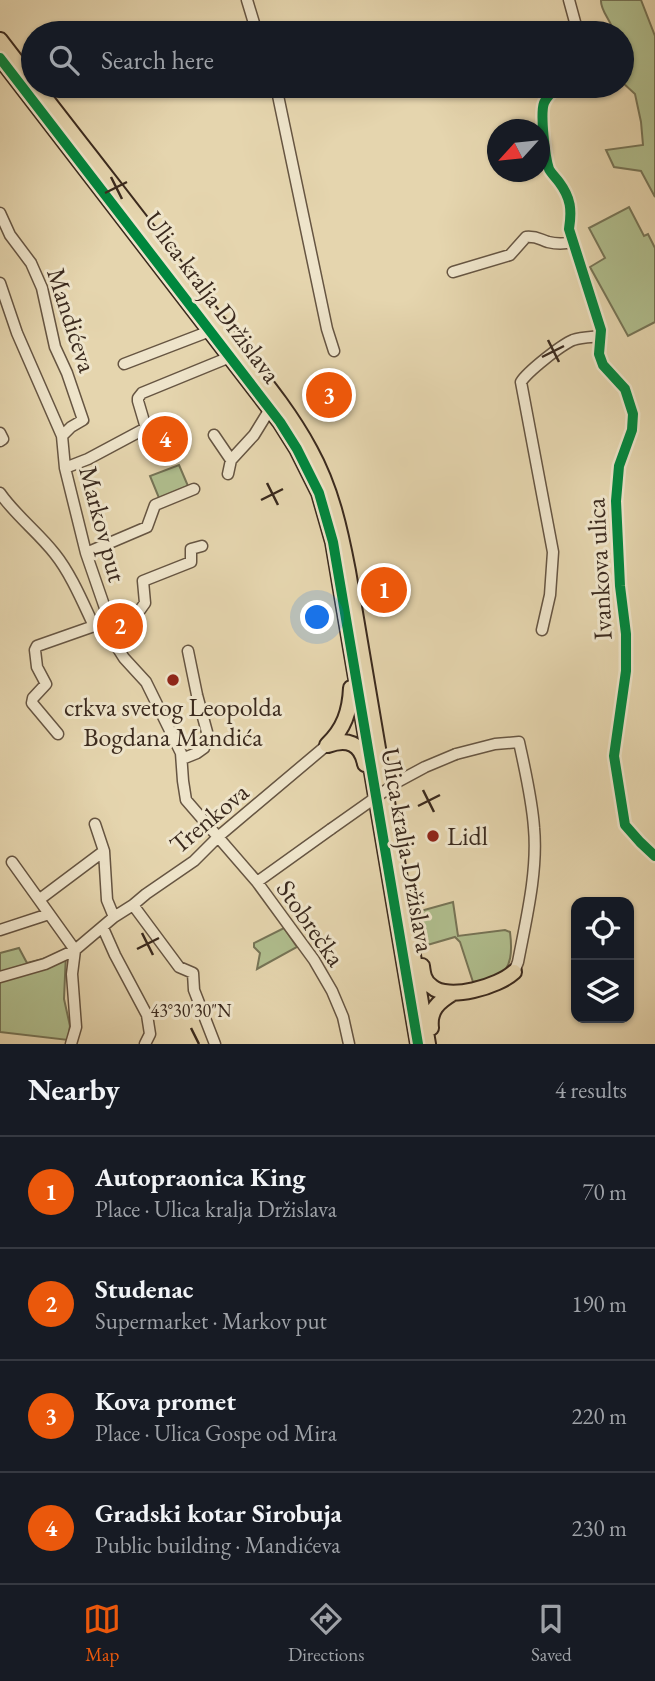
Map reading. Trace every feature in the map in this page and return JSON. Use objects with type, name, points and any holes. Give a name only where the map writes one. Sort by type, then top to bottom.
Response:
[{"type":"highway","name":"Ulica kralja Držislava","points":[[0,40],[21,67]]},
{"type":"highway","name":"Ulica kralja Držislava","points":[[0,58],[21,85]]},
{"type":"highway","name":"Ulica kralja Držislava","points":[[31,98],[270,409],[297,449],[319,494],[332,542],[418,1044]]},
{"type":"highway","name":"Ulica kralja Držislava","points":[[45,98],[178,268],[290,418],[311,451],[324,479],[342,540],[428,1044]]},
{"type":"highway","points":[[327,746],[336,737],[347,716],[351,703],[349,671],[353,664]]},
{"type":"highway","points":[[327,746],[345,741],[359,749],[368,781],[373,786]]},
{"type":"highway","points":[[409,933],[418,945],[426,981],[443,992],[453,993],[499,983],[514,972]]},
{"type":"highway","points":[[428,1044],[432,1012],[441,1000],[453,993]]},
{"type":"street","points":[[247,0],[253,21]]},
{"type":"street","points":[[569,0],[575,21]]},
{"type":"street","points":[[279,98],[327,329],[334,351]]},
{"type":"street","name":"Ivankova ulica","points":[[547,98],[542,116],[550,169],[571,202],[569,229],[601,330],[599,354],[603,365],[625,389],[633,414],[632,430],[619,466],[616,501],[626,634],[626,671],[614,756],[625,825],[655,856]]},
{"type":"street","name":"Mandićeva","points":[[1,217],[10,235],[32,263],[42,288],[55,347],[83,420],[62,436]]},
{"type":"street","points":[[453,272],[510,255],[526,237],[535,236],[561,244],[572,242]]},
{"type":"street","name":"Markov put","points":[[0,283],[4,307],[62,436],[65,468],[86,553],[106,611],[105,623],[124,657],[146,682],[181,753],[186,800],[219,836]]},
{"type":"street","points":[[124,364],[210,331]]},
{"type":"street","name":"Ivankova ulica","points":[[542,630],[550,595],[553,552],[521,383],[528,373],[564,344],[601,336]]},
{"type":"street","points":[[65,468],[88,459],[146,428],[138,401],[142,393],[230,357]]},
{"type":"street","points":[[228,474],[231,460],[254,435],[270,409]]},
{"type":"street","points":[[0,433],[3,439],[0,441]]},
{"type":"street","points":[[214,435],[231,460]]},
{"type":"street","points":[[86,553],[147,527],[155,505],[194,489]]},
{"type":"street","points":[[0,493],[12,510],[56,555],[94,626]]},
{"type":"street","points":[[58,734],[32,703],[33,698],[46,684],[37,667],[37,646],[140,610],[145,603],[143,581],[191,562],[191,550],[202,546]]},
{"type":"street","points":[[182,759],[204,748],[208,732],[188,651]]},
{"type":"street","points":[[257,882],[399,781],[425,767],[456,754],[495,744],[519,742],[534,830],[532,881],[514,972]]},
{"type":"street","name":"Trenkova","points":[[0,977],[46,964],[75,950],[114,917],[194,861],[219,836],[327,746]]},
{"type":"street","points":[[95,824],[104,851],[107,900],[114,917]]},
{"type":"street","name":"Stobrečka","points":[[219,836],[257,882],[314,960],[343,1017],[349,1044]]},
{"type":"street","points":[[40,899],[104,851]]},
{"type":"street","points":[[12,862],[75,950],[72,974],[76,1027],[71,1044]]},
{"type":"street","points":[[133,905],[179,967],[193,973],[194,990],[215,1044]]},
{"type":"street","points":[[0,930],[49,914]]},
{"type":"street","points":[[103,928],[147,1015],[150,1034],[145,1044]]},
{"type":"green space","points":[[601,0],[641,0],[655,36],[655,197],[641,171],[614,167],[606,150],[643,145],[634,93],[634,21],[609,21]]},
{"type":"green space","points":[[629,207],[644,236],[648,234],[655,248],[655,322],[628,336],[590,267],[605,258],[589,228]]},
{"type":"green space","points":[[179,465],[188,486],[159,498],[150,476]]},
{"type":"green space","points":[[453,902],[458,936],[505,930],[510,932],[511,951],[508,964],[506,970],[496,978],[473,982],[460,942],[455,937],[424,946],[417,912]]},
{"type":"green space","points":[[284,928],[297,947],[257,969],[260,953],[254,943]]},
{"type":"green space","points":[[19,948],[27,963],[66,953],[64,999],[70,1026],[68,1040],[0,1032],[0,953]]},
{"type":"cycle path","points":[[0,58],[21,85]]},
{"type":"cycle path","points":[[31,98],[280,422],[319,493],[333,542],[418,1044]]},
{"type":"cycle path","points":[[547,98],[543,109],[547,163],[568,199],[569,229],[601,330],[599,354],[603,365],[625,389],[633,414],[632,430],[619,466],[616,501],[620,586],[626,634],[626,671],[614,756],[625,825],[655,856]]},
{"type":"place","name":"Kova promet","points":[[329,395]]},
{"type":"place","name":"Gradski kotar Sirobuja","points":[[165,439]]},
{"type":"place","name":"Autopraonica King","points":[[384,590]]},
{"type":"place","name":"Studenac","points":[[120,626]]},
{"type":"place","name":"crkva svetog Leopolda Bogdana Mandića","points":[[173,680]]},
{"type":"place","name":"Lidl","points":[[433,836]]}]
